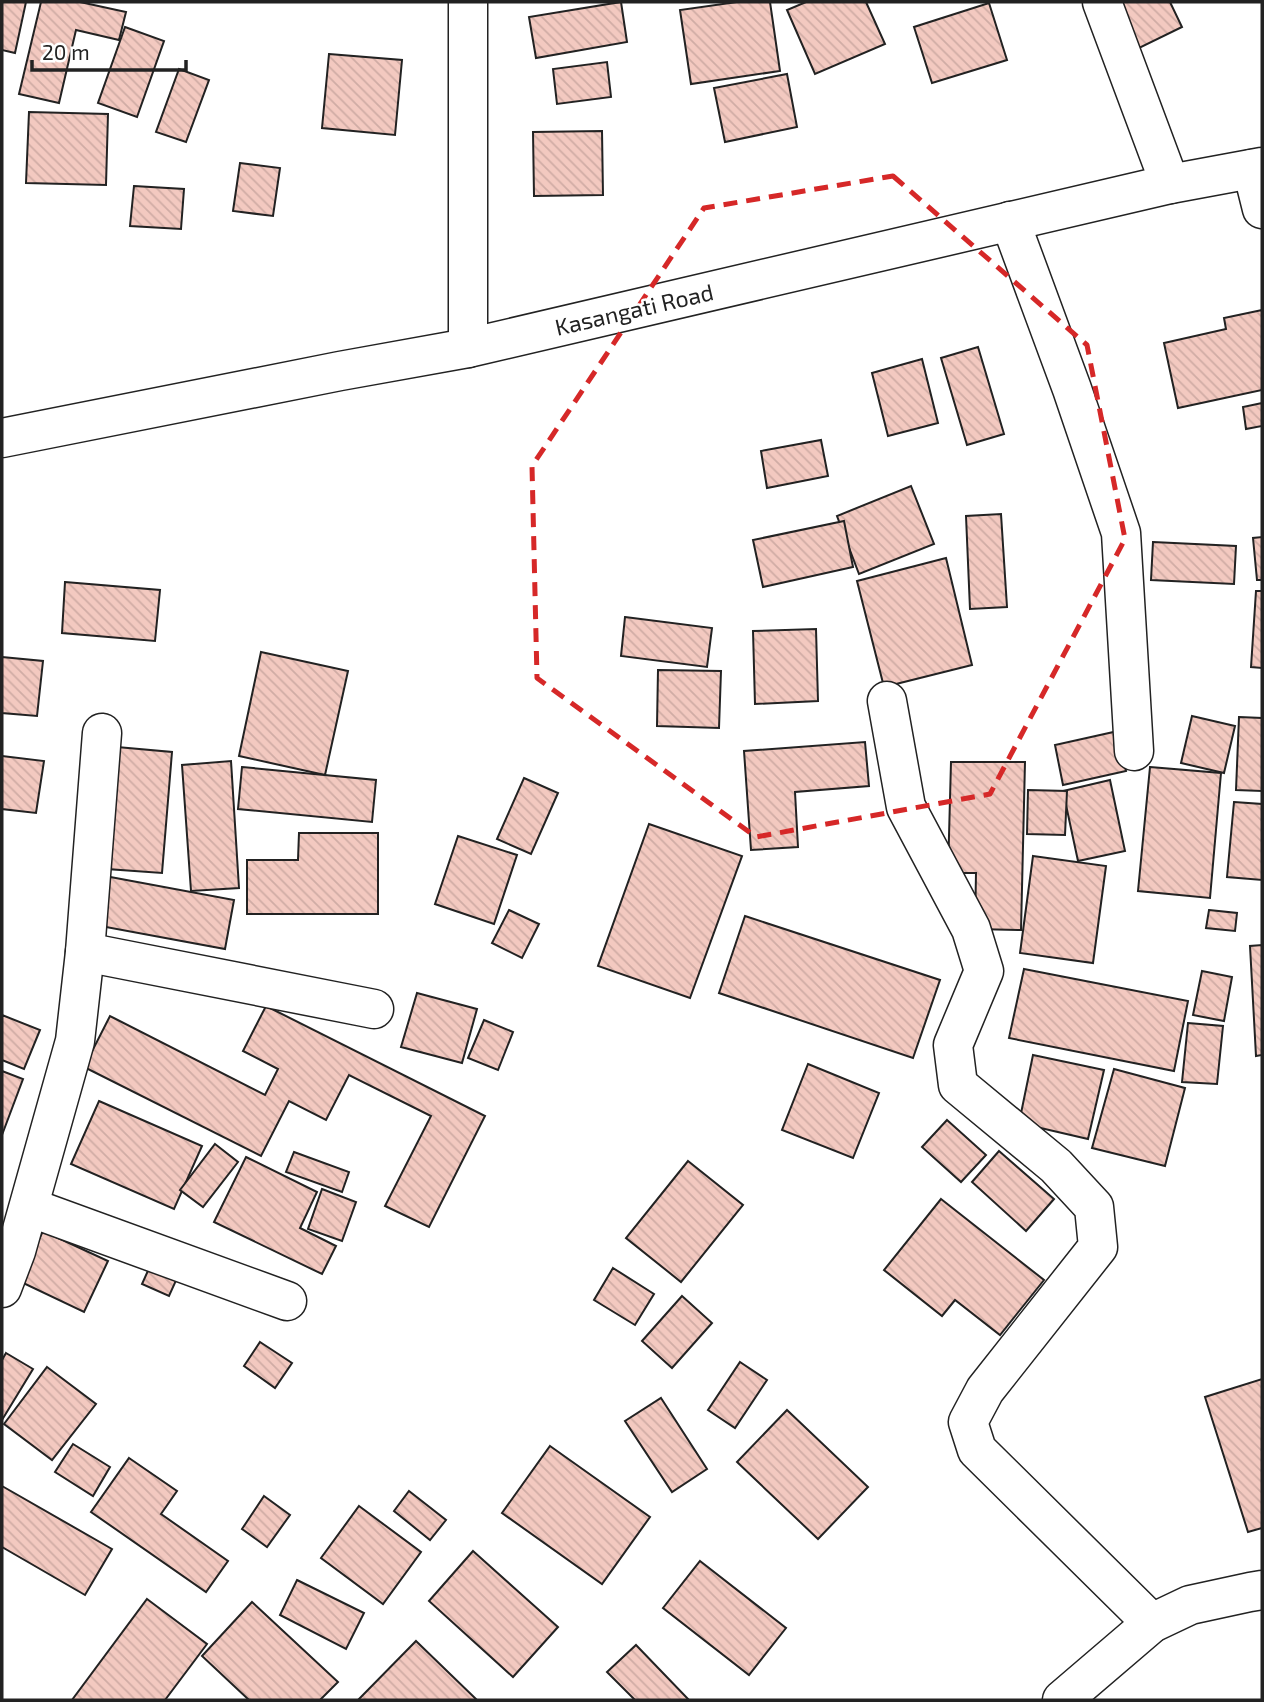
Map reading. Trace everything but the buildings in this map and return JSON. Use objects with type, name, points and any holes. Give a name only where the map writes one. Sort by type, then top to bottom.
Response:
[{"type":"street","points":[[468,2],[468,348]]},
{"type":"street","points":[[1102,2],[1170,184]]},
{"type":"street","points":[[1257,168],[1262,209]]},
{"type":"street","name":"Kasangati Road","points":[[2,438],[468,348],[1170,184],[1257,168]]},
{"type":"street","points":[[1010,221],[1121,533],[1134,751]]},
{"type":"street","points":[[887,701],[906,807],[971,929],[984,971],[953,1045],[958,1085],[1056,1166],[1094,1207],[1098,1247],[985,1390],[968,1422],[977,1450],[1152,1623]]},
{"type":"street","points":[[2,1288],[16,1251],[75,1041],[85,952],[102,733]]},
{"type":"street","points":[[85,952],[374,1009]]},
{"type":"street","points":[[29,1207],[287,1301]]},
{"type":"street","points":[[1062,1700],[1152,1623],[1190,1605],[1262,1590]]},
{"type":"highlighted area","points":[[893,176],[1087,345],[1125,539],[990,794],[756,837],[537,678],[532,466],[704,208]]}]
